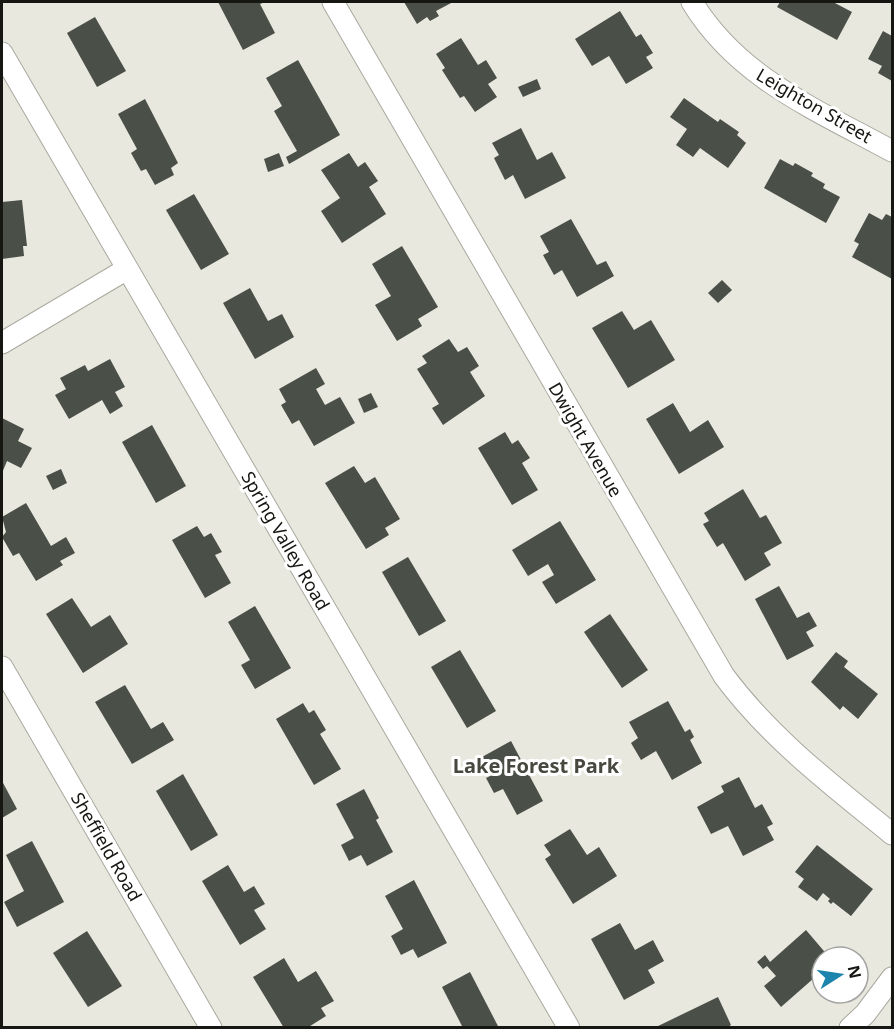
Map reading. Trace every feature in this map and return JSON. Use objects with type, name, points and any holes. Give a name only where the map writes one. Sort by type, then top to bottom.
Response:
[{"type":"street","name":"Dwight Avenue","points":[[333,2],[724,676],[745,705],[794,755],[892,834]]},
{"type":"street","name":"Leighton Street","points":[[692,2],[713,34],[744,64],[781,90],[892,151]]},
{"type":"street","name":"Spring Valley Road","points":[[2,53],[569,1028]]},
{"type":"street","points":[[2,343],[127,269]]},
{"type":"street","name":"Sheffield Road","points":[[2,667],[211,1028]]},
{"type":"street","points":[[850,1028],[865,1014],[892,978]]},
{"type":"building","points":[[218,2],[265,2],[260,4],[275,33],[243,50]]},
{"type":"building","points":[[404,2],[453,2],[436,11],[439,16],[430,21],[427,17],[417,24]]},
{"type":"building","points":[[780,2],[833,2],[852,12],[837,40],[777,7]]},
{"type":"building","points":[[620,11],[636,37],[641,34],[653,53],[646,57],[653,68],[626,84],[609,56],[592,66],[575,39]]},
{"type":"building","points":[[95,17],[126,71],[97,87],[67,33]]},
{"type":"building","points":[[883,31],[892,36],[892,81],[878,73],[882,66],[868,59]]},
{"type":"building","points":[[461,38],[478,65],[486,60],[497,78],[488,84],[497,97],[475,112],[464,96],[460,98],[442,70],[445,68],[436,54]]},
{"type":"building","points":[[298,60],[340,135],[289,164],[286,157],[297,151],[274,111],[282,106],[266,78]]},
{"type":"building","points":[[537,79],[541,89],[523,97],[518,87]]},
{"type":"building","points":[[684,98],[718,122],[720,119],[739,132],[737,135],[746,143],[728,168],[700,148],[693,157],[676,145],[687,129],[670,117]]},
{"type":"building","points":[[145,99],[178,163],[171,168],[174,175],[155,185],[146,169],[141,171],[131,153],[137,149],[118,114]]},
{"type":"building","points":[[521,128],[537,160],[552,152],[566,178],[525,199],[513,175],[505,180],[494,158],[499,155],[492,143]]},
{"type":"building","points":[[279,153],[284,166],[268,172],[264,159]]},
{"type":"building","points":[[349,153],[358,167],[365,162],[378,181],[369,187],[386,214],[342,243],[321,211],[340,198],[321,170]]},
{"type":"building","points":[[780,159],[793,166],[795,163],[813,173],[811,176],[825,184],[823,188],[840,197],[826,223],[764,188]]},
{"type":"building","points":[[194,194],[229,254],[201,270],[166,210]]},
{"type":"building","points":[[22,200],[27,246],[23,246],[24,256],[2,259],[2,202]]},
{"type":"building","points":[[869,213],[882,220],[886,214],[892,217],[892,279],[852,257],[859,244],[854,241]]},
{"type":"building","points":[[571,219],[597,265],[606,261],[614,276],[577,297],[562,270],[554,275],[543,255],[549,252],[540,236]]},
{"type":"building","points":[[402,246],[438,307],[418,319],[422,326],[397,341],[375,305],[391,296],[372,264]]},
{"type":"building","points":[[722,280],[732,290],[718,303],[708,293]]},
{"type":"building","points":[[250,288],[268,321],[282,314],[294,337],[255,359],[223,303]]},
{"type":"building","points":[[622,311],[634,330],[651,320],[675,360],[628,388],[592,328]]},
{"type":"building","points":[[449,339],[458,352],[467,347],[479,366],[470,372],[485,396],[443,425],[432,408],[439,404],[417,369],[427,363],[422,356]]},
{"type":"building","points":[[110,359],[125,387],[115,392],[123,406],[110,414],[102,400],[69,419],[55,395],[66,389],[60,378],[85,365],[88,371]]},
{"type":"building","points":[[316,368],[325,384],[316,389],[325,405],[340,397],[355,423],[314,446],[299,420],[292,424],[281,405],[286,402],[279,389]]},
{"type":"building","points":[[371,393],[378,407],[364,413],[358,399]]},
{"type":"building","points":[[673,403],[690,432],[708,420],[724,447],[679,474],[646,419]]},
{"type":"building","points":[[2,418],[24,429],[18,441],[32,448],[21,468],[7,461],[2,473]]},
{"type":"building","points":[[152,425],[186,486],[156,503],[122,442]]},
{"type":"building","points":[[505,432],[512,444],[518,440],[530,458],[522,463],[538,490],[512,505],[478,448]]},
{"type":"building","points":[[354,466],[365,483],[375,477],[400,519],[385,528],[389,535],[366,549],[325,483]]},
{"type":"building","points":[[61,469],[67,483],[53,490],[46,476]]},
{"type":"building","points":[[743,489],[760,518],[766,515],[782,543],[764,553],[771,565],[745,581],[723,543],[717,547],[703,524],[709,521],[704,513]]},
{"type":"building","points":[[26,503],[51,546],[66,537],[75,553],[60,561],[63,565],[36,581],[19,553],[13,556],[2,537],[6,532],[2,517]]},
{"type":"building","points":[[560,521],[596,580],[556,604],[542,582],[554,575],[548,564],[528,576],[512,550]]},
{"type":"building","points":[[197,526],[204,537],[211,533],[222,552],[215,555],[231,583],[205,598],[172,540]]},
{"type":"building","points":[[408,557],[446,621],[419,636],[382,572]]},
{"type":"building","points":[[779,586],[797,618],[809,612],[817,626],[806,632],[814,646],[787,660],[755,599]]},
{"type":"building","points":[[72,598],[91,627],[110,615],[128,644],[83,673],[46,614]]},
{"type":"building","points":[[255,606],[291,668],[255,689],[241,665],[250,660],[228,622]]},
{"type":"building","points":[[610,614],[648,670],[622,688],[584,632]]},
{"type":"building","points":[[460,650],[496,711],[467,728],[431,667]]},
{"type":"building","points":[[836,652],[848,661],[844,667],[878,694],[858,719],[843,706],[840,710],[811,682]]},
{"type":"building","points":[[125,685],[151,729],[163,722],[174,740],[132,764],[95,702]]},
{"type":"building","points":[[668,701],[685,732],[690,729],[694,737],[690,740],[702,763],[672,780],[656,751],[641,760],[631,743],[638,738],[629,722]]},
{"type":"building","points":[[303,703],[309,713],[314,710],[326,730],[320,734],[341,769],[314,785],[276,719]]},
{"type":"building","points":[[511,741],[543,801],[517,815],[503,789],[494,793],[486,778],[492,775],[482,757]]},
{"type":"building","points":[[183,774],[218,835],[191,851],[156,791]]},
{"type":"building","points":[[739,777],[755,808],[762,804],[773,824],[767,827],[774,840],[743,856],[728,826],[711,834],[697,807],[724,792],[721,786]]},
{"type":"building","points":[[2,781],[17,809],[2,818]]},
{"type":"building","points":[[364,789],[379,818],[376,820],[393,852],[367,866],[361,855],[349,861],[341,845],[354,838],[336,804]]},
{"type":"building","points":[[570,829],[587,855],[599,847],[617,876],[573,904],[545,859],[551,855],[544,845]]},
{"type":"building","points":[[32,841],[64,902],[17,927],[4,902],[24,891],[6,855]]},
{"type":"building","points":[[817,845],[873,889],[851,916],[833,902],[831,904],[828,901],[830,899],[823,893],[817,901],[798,887],[804,879],[795,872]]},
{"type":"building","points":[[228,865],[244,892],[254,886],[265,904],[254,910],[266,929],[240,945],[202,881]]},
{"type":"building","points":[[414,880],[447,943],[418,958],[413,949],[401,955],[391,936],[403,929],[385,896]]},
{"type":"building","points":[[620,923],[635,950],[653,940],[664,961],[648,970],[655,983],[624,1000],[591,939]]},
{"type":"building","points":[[806,930],[819,945],[810,945],[810,982],[781,1007],[764,986],[776,976],[767,966],[763,969],[757,962],[765,955],[770,962]]},
{"type":"building","points":[[87,931],[122,986],[88,1007],[53,953]]},
{"type":"building","points":[[284,958],[298,982],[316,971],[334,1001],[321,1008],[326,1016],[307,1028],[284,1028],[253,977]]},
{"type":"building","points":[[470,972],[499,1028],[463,1028],[442,987]]},
{"type":"building","points":[[718,997],[731,1025],[726,1028],[654,1028]]},
{"type":"district","name":"Lake Forest Park","points":[[536,766]]}]
